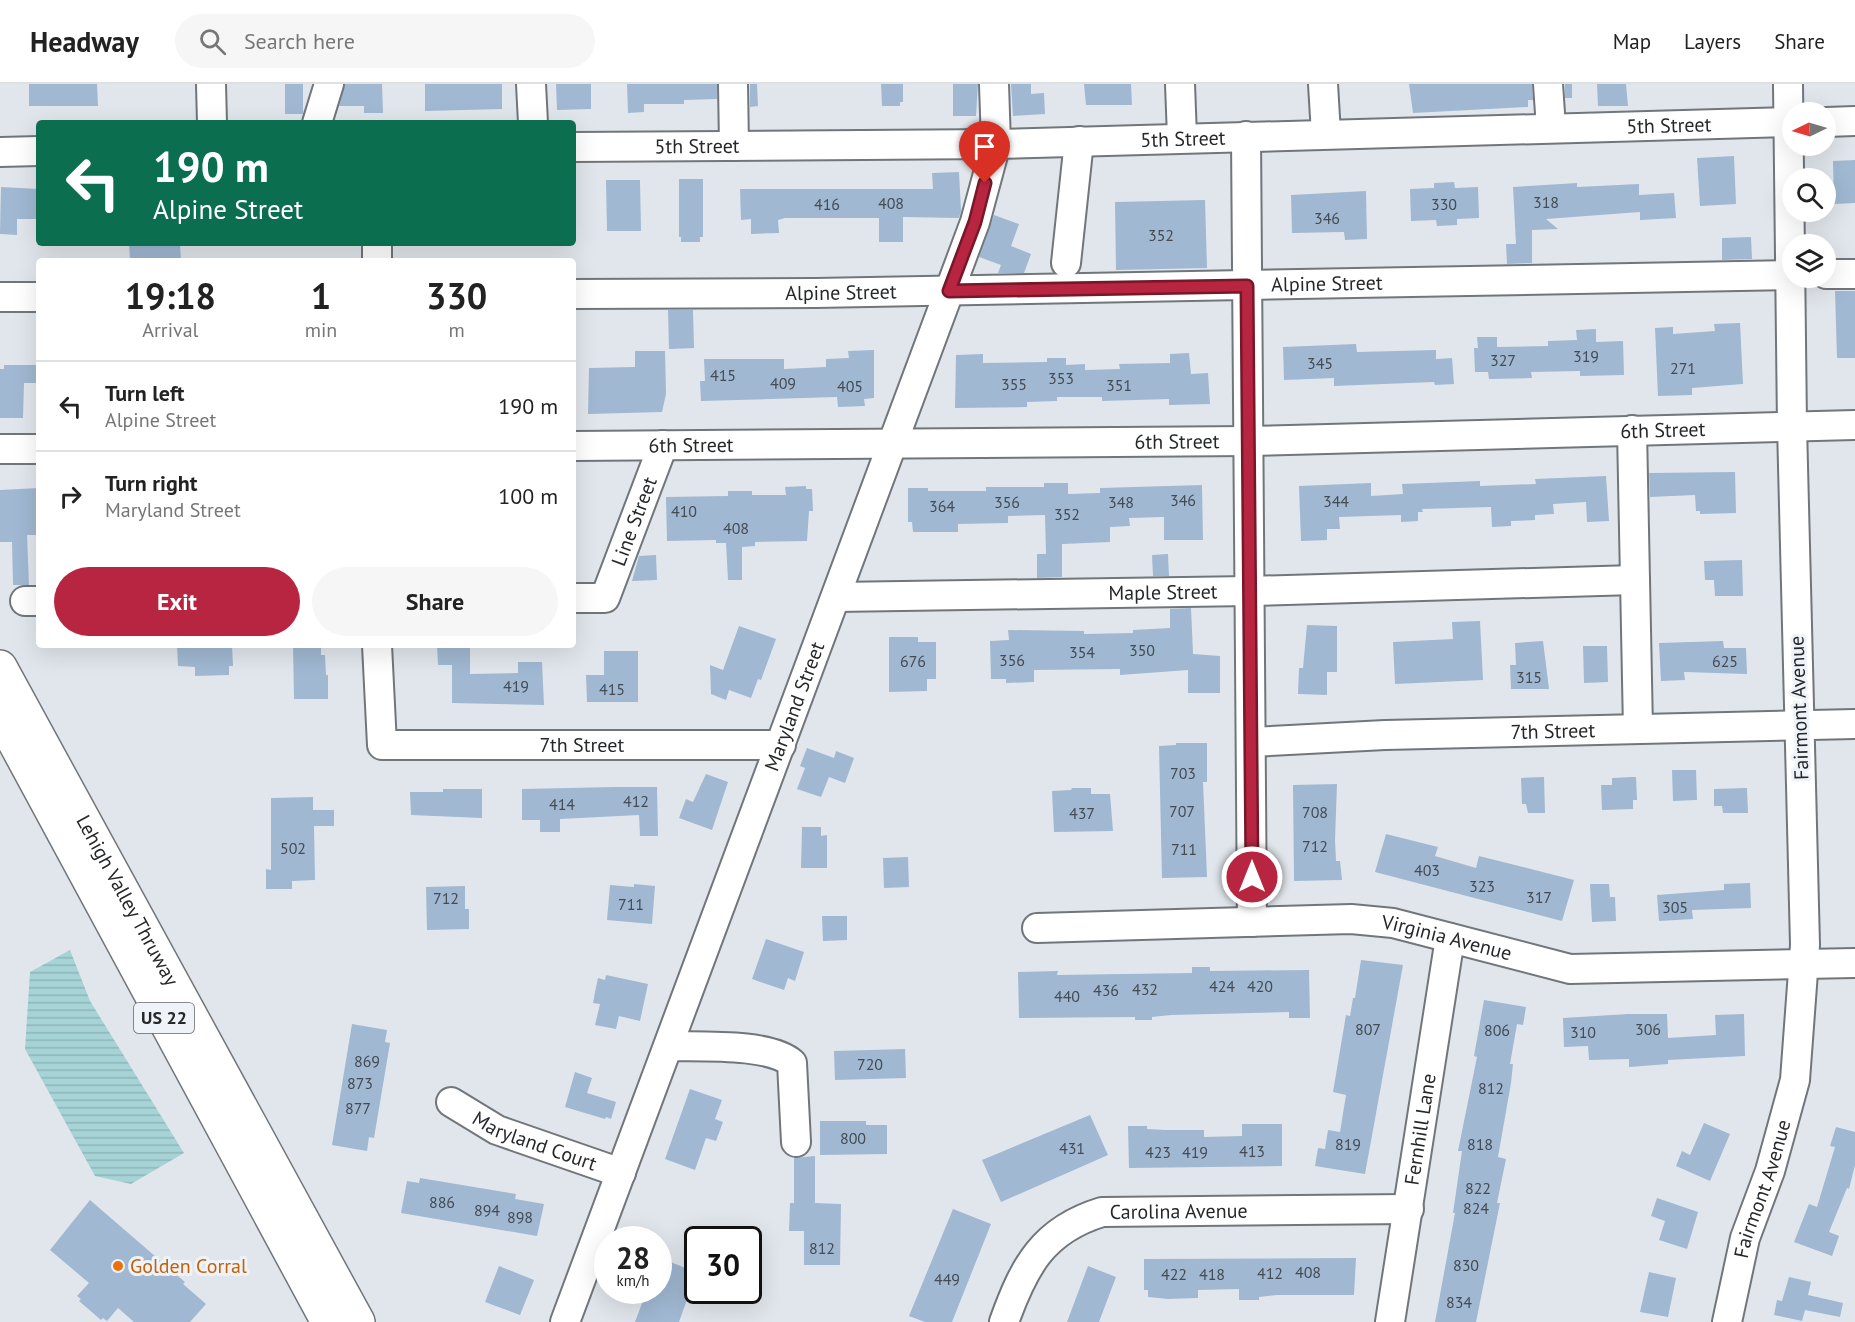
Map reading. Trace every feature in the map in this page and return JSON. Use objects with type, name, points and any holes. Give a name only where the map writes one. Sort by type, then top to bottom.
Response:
[{"type":"highway","points":[[0,645],[55,767]]},
{"type":"highway","name":"Lehigh Valley Thruway","points":[[0,667],[358,1322]]},
{"type":"highway","name":"Lehigh Valley Thruway","points":[[0,715],[328,1322]]},
{"type":"street","points":[[211,84],[212,120]]},
{"type":"street","points":[[318,120],[329,84]]},
{"type":"street","points":[[531,84],[533,120]]},
{"type":"street","points":[[733,84],[734,146]]},
{"type":"street","name":"Maryland Street","points":[[565,1322],[975,222],[996,144],[994,84]]},
{"type":"street","points":[[1180,84],[1182,137]]},
{"type":"street","points":[[1323,84],[1326,134]]},
{"type":"street","points":[[1548,84],[1551,128]]},
{"type":"street","name":"Fairmont Avenue","points":[[1788,84],[1789,102]]},
{"type":"street","name":"5th Street","points":[[576,147],[996,144],[1182,137],[1782,122]]},
{"type":"street","points":[[1836,122],[1855,122]]},
{"type":"street","points":[[1246,136],[1252,922]]},
{"type":"street","points":[[1066,264],[1078,141]]},
{"type":"street","points":[[0,152],[36,151]]},
{"type":"street","name":"Fairmont Avenue","points":[[1790,156],[1791,234]]},
{"type":"street","points":[[1836,274],[1855,274]]},
{"type":"street","name":"Alpine Street","points":[[576,294],[949,291],[1782,275]]},
{"type":"street","name":"Fairmont Avenue","points":[[1727,1322],[1745,1239],[1770,1171],[1789,1108],[1795,1080],[1804,964],[1791,288]]},
{"type":"street","points":[[0,297],[36,297]]},
{"type":"street","name":"6th Street","points":[[576,446],[1249,441],[1855,424]]},
{"type":"street","points":[[1632,430],[1638,729]]},
{"type":"street","name":"Line Street","points":[[576,598],[605,598],[663,445]]},
{"type":"street","points":[[0,449],[36,449]]},
{"type":"street","name":"Maple Street","points":[[836,597],[1250,591],[1635,580]]},
{"type":"street","name":"7th Street","points":[[377,648],[382,745],[781,745]]},
{"type":"street","name":"7th Street","points":[[1251,742],[1384,735],[1855,724]]},
{"type":"street","name":"Virginia Avenue","points":[[1037,928],[1351,919],[1393,923],[1570,969],[1855,963]]},
{"type":"street","name":"Fernhill Lane","points":[[1390,1322],[1450,938]]},
{"type":"street","points":[[669,1046],[760,1051],[784,1056],[792,1063],[796,1142]]},
{"type":"street","name":"Maryland Court","points":[[451,1102],[497,1130],[621,1173]]},
{"type":"street","name":"Carolina Avenue","points":[[1004,1322],[1032,1263],[1043,1246],[1057,1232],[1077,1220],[1102,1212],[1409,1209]]},
{"type":"water","points":[[70,950],[90,1001],[184,1153],[131,1184],[95,1176],[25,1049],[30,972]]},
{"type":"building","points":[[29,84],[97,84],[98,106],[29,106]]},
{"type":"building","points":[[285,84],[303,84],[303,114],[285,114]]},
{"type":"building","points":[[345,84],[382,84],[383,113],[364,113],[364,106],[339,106]]},
{"type":"building","points":[[425,84],[502,84],[502,109],[425,111]]},
{"type":"building","points":[[556,84],[591,84],[591,109],[557,110]]},
{"type":"building","points":[[627,84],[717,84],[717,99],[684,100],[684,104],[644,104],[644,112],[628,113]]},
{"type":"building","points":[[750,84],[757,84],[758,106],[750,107]]},
{"type":"building","points":[[881,84],[903,84],[903,102],[900,102],[900,106],[882,106]]},
{"type":"building","points":[[953,84],[978,84],[976,116],[953,116]]},
{"type":"building","points":[[1011,84],[1031,84],[1031,94],[1044,93],[1045,114],[1013,116]]},
{"type":"building","points":[[1084,84],[1131,84],[1132,105],[1086,105]]},
{"type":"building","points":[[1409,84],[1532,84],[1533,100],[1528,100],[1528,107],[1413,113]]},
{"type":"building","points":[[1565,84],[1572,84],[1572,98],[1565,98]]},
{"type":"building","points":[[1597,84],[1626,84],[1628,106],[1598,106]]},
{"type":"building","points":[[1734,156],[1736,204],[1700,206],[1697,158]]},
{"type":"building","points":[[1855,160],[1855,203],[1836,204],[1836,168],[1833,168],[1833,161]]},
{"type":"building","points":[[959,172],[961,211],[959,218],[903,217],[903,242],[879,242],[879,218],[785,218],[778,220],[779,233],[751,234],[751,219],[741,220],[740,189],[933,189],[932,173]]},
{"type":"building","points":[[679,179],[703,179],[703,237],[700,237],[700,242],[681,242],[681,237],[679,237]]},
{"type":"building","points":[[606,180],[640,180],[641,231],[607,231]]},
{"type":"building","points":[[1454,182],[1455,188],[1478,187],[1479,218],[1457,219],[1457,225],[1437,226],[1436,220],[1411,221],[1410,189],[1434,188],[1434,183]]},
{"type":"building","points":[[1577,183],[1577,187],[1639,184],[1639,195],[1674,193],[1676,218],[1640,220],[1640,212],[1546,219],[1558,229],[1532,230],[1532,263],[1507,264],[1506,244],[1516,244],[1513,187]]},
{"type":"building","points":[[1,187],[36,189],[36,219],[17,219],[17,235],[0,234]]},
{"type":"building","points":[[1366,191],[1367,239],[1345,240],[1344,232],[1292,233],[1291,195]]},
{"type":"building","points":[[1205,200],[1207,268],[1116,270],[1115,202]]},
{"type":"building","points":[[994,215],[1019,224],[1011,246],[1031,254],[1024,273],[998,273],[1001,265],[979,257]]},
{"type":"building","points":[[1751,237],[1752,259],[1722,260],[1722,238]]},
{"type":"building","points":[[129,246],[180,246],[181,258],[130,258]]},
{"type":"building","points":[[1835,291],[1855,291],[1855,358],[1837,358]]},
{"type":"building","points":[[668,310],[693,310],[694,348],[669,349]]},
{"type":"building","points":[[1740,323],[1743,384],[1692,388],[1692,395],[1658,396],[1655,328],[1673,327],[1673,334],[1715,331],[1714,324]]},
{"type":"building","points":[[1596,329],[1596,342],[1623,341],[1624,375],[1580,376],[1580,371],[1531,372],[1532,378],[1489,379],[1488,372],[1475,372],[1474,348],[1478,348],[1477,337],[1497,337],[1497,347],[1548,346],[1548,341],[1577,340],[1576,330]]},
{"type":"building","points":[[1356,344],[1357,352],[1436,350],[1436,359],[1452,358],[1454,384],[1435,385],[1434,382],[1334,386],[1334,378],[1284,380],[1283,347]]},
{"type":"building","points":[[874,350],[874,398],[864,399],[865,406],[838,407],[837,397],[701,401],[700,381],[705,381],[704,359],[784,359],[784,369],[826,367],[826,359],[849,358],[848,351]]},
{"type":"building","points":[[635,351],[665,351],[666,394],[662,412],[588,414],[589,368],[635,367]]},
{"type":"building","points":[[1189,353],[1191,374],[1208,373],[1210,404],[1169,405],[1169,399],[1102,401],[1102,397],[1057,397],[1057,401],[1027,402],[1027,407],[955,408],[956,355],[983,354],[983,363],[1047,362],[1047,358],[1066,358],[1066,365],[1085,364],[1085,370],[1120,369],[1119,364],[1170,363],[1170,354]]},
{"type":"building","points":[[4,365],[36,365],[36,383],[24,383],[23,418],[0,418],[0,369],[4,369]]},
{"type":"building","points":[[1735,472],[1736,513],[1700,514],[1700,511],[1696,511],[1695,495],[1650,497],[1649,473]]},
{"type":"building","points":[[1606,476],[1609,521],[1587,522],[1586,502],[1553,504],[1554,514],[1535,515],[1535,520],[1511,521],[1511,526],[1492,527],[1491,507],[1422,509],[1423,512],[1418,512],[1418,521],[1401,522],[1401,515],[1339,517],[1340,529],[1327,529],[1327,540],[1301,541],[1299,486],[1371,483],[1371,496],[1403,494],[1402,484],[1480,481],[1480,486],[1536,484],[1535,479]]},
{"type":"building","points":[[1044,483],[1068,483],[1068,494],[1100,493],[1100,488],[1202,485],[1203,540],[1164,540],[1164,517],[1129,518],[1130,526],[1110,527],[1110,542],[1062,544],[1062,577],[1037,578],[1037,554],[1046,554],[1045,515],[1008,516],[1008,523],[958,524],[958,532],[913,532],[912,522],[908,522],[908,488],[928,488],[928,491],[986,491],[986,487],[1044,487]]},
{"type":"building","points":[[806,486],[806,489],[812,489],[813,511],[809,511],[807,541],[755,542],[755,546],[742,547],[742,580],[728,580],[726,543],[716,543],[716,540],[667,541],[666,497],[728,496],[728,491],[752,491],[752,495],[786,495],[785,487]]},
{"type":"building","points":[[36,488],[36,535],[27,535],[29,585],[13,585],[12,542],[0,542],[0,490]]},
{"type":"building","points":[[1168,554],[1169,576],[1153,576],[1152,555]]},
{"type":"building","points":[[656,555],[657,580],[632,581],[639,556]]},
{"type":"building","points":[[1742,560],[1743,596],[1715,596],[1714,580],[1705,580],[1704,561]]},
{"type":"building","points":[[1191,608],[1193,654],[1220,656],[1220,693],[1188,693],[1188,670],[1120,675],[1120,669],[1034,670],[1034,682],[1006,683],[1006,679],[991,679],[990,641],[1009,640],[1008,630],[1084,631],[1084,634],[1133,633],[1133,630],[1170,628],[1170,609]]},
{"type":"building","points":[[1480,621],[1483,680],[1395,684],[1393,642],[1453,639],[1452,622]]},
{"type":"building","points":[[1307,625],[1337,626],[1337,672],[1327,672],[1327,695],[1298,694],[1299,668],[1303,668]]},
{"type":"building","points":[[739,626],[776,639],[761,680],[758,679],[751,698],[729,690],[726,700],[711,694],[710,665],[723,670]]},
{"type":"building","points":[[889,637],[918,637],[918,642],[936,642],[936,679],[927,679],[927,691],[889,692]]},
{"type":"building","points":[[1543,641],[1549,689],[1511,689],[1510,665],[1516,665],[1515,643]]},
{"type":"building","points":[[1723,641],[1724,648],[1746,648],[1747,674],[1684,672],[1685,680],[1661,681],[1659,643]]},
{"type":"building","points":[[1583,646],[1607,646],[1608,682],[1584,683]]},
{"type":"building","points":[[177,648],[232,648],[233,666],[229,666],[229,675],[195,676],[195,667],[178,666]]},
{"type":"building","points":[[293,648],[321,648],[321,655],[325,655],[326,675],[328,675],[328,699],[294,699]]},
{"type":"building","points":[[437,648],[470,648],[470,674],[518,673],[518,662],[542,662],[544,705],[452,703],[452,665],[438,665]]},
{"type":"building","points":[[604,651],[638,651],[638,702],[587,702],[586,675],[604,675]]},
{"type":"building","points":[[1176,743],[1207,743],[1207,782],[1203,782],[1207,877],[1162,878],[1159,746],[1176,745]]},
{"type":"building","points":[[807,748],[834,758],[836,751],[854,758],[845,783],[829,777],[821,797],[797,789],[805,768],[800,766]]},
{"type":"building","points":[[1672,770],[1696,770],[1697,800],[1673,801]]},
{"type":"building","points":[[706,774],[728,782],[712,830],[679,818],[686,799],[693,802]]},
{"type":"building","points":[[1544,777],[1545,813],[1528,813],[1526,804],[1522,804],[1521,778]]},
{"type":"building","points":[[1636,777],[1637,800],[1633,800],[1633,809],[1602,810],[1601,785],[1612,785],[1612,778]]},
{"type":"building","points":[[1337,784],[1336,861],[1340,861],[1342,880],[1294,881],[1293,785]]},
{"type":"building","points":[[657,787],[658,836],[640,836],[639,815],[560,819],[560,832],[540,832],[540,820],[522,820],[522,789]]},
{"type":"building","points":[[1072,788],[1091,788],[1091,794],[1110,794],[1113,831],[1054,832],[1052,791],[1071,790]]},
{"type":"building","points":[[1747,788],[1748,813],[1723,813],[1722,806],[1714,806],[1714,789]]},
{"type":"building","points":[[443,789],[482,789],[482,818],[411,815],[410,792],[443,792]]},
{"type":"building","points":[[313,797],[313,810],[334,810],[334,826],[314,826],[315,880],[292,881],[292,889],[266,889],[266,869],[271,870],[271,798]]},
{"type":"building","points":[[802,827],[821,827],[821,836],[827,835],[827,868],[801,868]]},
{"type":"building","points":[[1386,834],[1438,847],[1435,856],[1476,868],[1479,856],[1574,880],[1562,921],[1375,872]]},
{"type":"building","points":[[908,857],[909,887],[884,888],[883,858]]},
{"type":"building","points":[[1750,883],[1751,908],[1692,910],[1693,919],[1659,921],[1657,895],[1724,890],[1724,884]]},
{"type":"building","points":[[634,884],[655,886],[652,924],[607,920],[610,885],[634,887]]},
{"type":"building","points":[[1590,884],[1609,884],[1610,897],[1615,897],[1616,921],[1592,922]]},
{"type":"building","points":[[465,886],[465,909],[469,909],[469,929],[427,930],[426,887]]},
{"type":"building","points":[[822,916],[847,916],[847,940],[823,941]]},
{"type":"building","points":[[766,939],[804,952],[795,981],[788,978],[784,990],[752,979]]},
{"type":"building","points":[[1361,960],[1403,965],[1365,1174],[1315,1166],[1318,1148],[1325,1149],[1328,1130],[1340,1132],[1346,1095],[1333,1092],[1346,1015],[1350,1016],[1353,998],[1355,998]]},
{"type":"building","points":[[1192,967],[1210,967],[1210,971],[1309,970],[1310,1018],[1289,1018],[1289,1012],[1171,1015],[1152,1017],[1152,1020],[1135,1020],[1135,1017],[1019,1018],[1018,972],[1058,971],[1057,975],[1192,973]]},
{"type":"building","points":[[606,975],[648,984],[640,1021],[619,1016],[616,1029],[595,1025],[600,1004],[593,1003],[598,978],[605,980]]},
{"type":"building","points":[[1484,1000],[1526,1007],[1523,1025],[1517,1024],[1510,1064],[1513,1064],[1511,1083],[1498,1157],[1506,1159],[1497,1203],[1500,1203],[1476,1322],[1435,1322],[1455,1213],[1453,1213],[1462,1151],[1458,1151],[1477,1057],[1474,1056]]},
{"type":"building","points":[[1667,1014],[1668,1038],[1716,1035],[1715,1015],[1744,1014],[1745,1056],[1668,1060],[1668,1064],[1629,1067],[1629,1059],[1589,1060],[1588,1046],[1564,1047],[1563,1018]]},
{"type":"building","points":[[352,1024],[387,1030],[385,1042],[390,1043],[374,1138],[369,1137],[367,1151],[332,1145]]},
{"type":"building","points":[[905,1049],[906,1078],[835,1080],[834,1051]]},
{"type":"building","points":[[575,1072],[592,1078],[587,1093],[616,1102],[611,1119],[565,1107]]},
{"type":"building","points":[[690,1089],[722,1100],[715,1119],[723,1122],[716,1141],[706,1138],[695,1170],[665,1159]]},
{"type":"building","points":[[1090,1115],[1108,1155],[1001,1202],[982,1160]]},
{"type":"building","points":[[820,1121],[866,1121],[866,1125],[887,1125],[887,1154],[820,1155]]},
{"type":"building","points":[[1704,1123],[1730,1134],[1710,1181],[1676,1166],[1682,1151],[1690,1155]]},
{"type":"building","points":[[1242,1124],[1282,1124],[1282,1166],[1129,1168],[1128,1126],[1147,1126],[1147,1129],[1165,1130],[1204,1130],[1204,1137],[1242,1136]]},
{"type":"building","points":[[1836,1127],[1855,1132],[1855,1165],[1849,1189],[1847,1188],[1829,1232],[1839,1236],[1832,1256],[1794,1242],[1809,1204],[1817,1207],[1835,1147],[1830,1146]]},
{"type":"building","points":[[815,1156],[815,1203],[841,1204],[840,1265],[804,1265],[804,1231],[789,1231],[790,1203],[794,1203],[794,1158]]},
{"type":"building","points":[[420,1178],[516,1194],[515,1199],[544,1204],[537,1236],[401,1213],[407,1181],[419,1183]]},
{"type":"building","points":[[1657,1198],[1698,1212],[1687,1249],[1659,1240],[1665,1221],[1651,1216]]},
{"type":"building","name":"Golden Corral","points":[[90,1200],[185,1282],[183,1284],[206,1304],[190,1322],[134,1322],[118,1308],[107,1321],[103,1318],[101,1320],[79,1301],[81,1299],[77,1296],[89,1283],[50,1250]]},
{"type":"building","points":[[953,1209],[991,1224],[952,1322],[925,1322],[909,1316]]},
{"type":"building","points":[[1356,1258],[1354,1295],[1277,1295],[1259,1297],[1259,1300],[1239,1300],[1239,1289],[1198,1290],[1198,1298],[1168,1299],[1148,1297],[1148,1290],[1144,1290],[1144,1259]]},
{"type":"building","points":[[672,1263],[684,1267],[685,1304],[679,1322],[635,1322],[642,1304],[672,1304]]},
{"type":"building","points":[[499,1266],[534,1280],[520,1315],[485,1302]]},
{"type":"building","points":[[1088,1266],[1116,1277],[1099,1322],[1067,1322]]},
{"type":"building","points":[[1649,1272],[1676,1278],[1668,1317],[1640,1312]]},
{"type":"building","points":[[1789,1277],[1811,1282],[1808,1295],[1843,1303],[1840,1317],[1805,1310],[1802,1321],[1774,1315],[1777,1300],[1782,1301]]},
{"type":"place","name":"Golden Corral","points":[[118,1266]]},
{"type":"route","points":[[985,183],[975,222],[949,291],[1247,286],[1252,877]]}]
